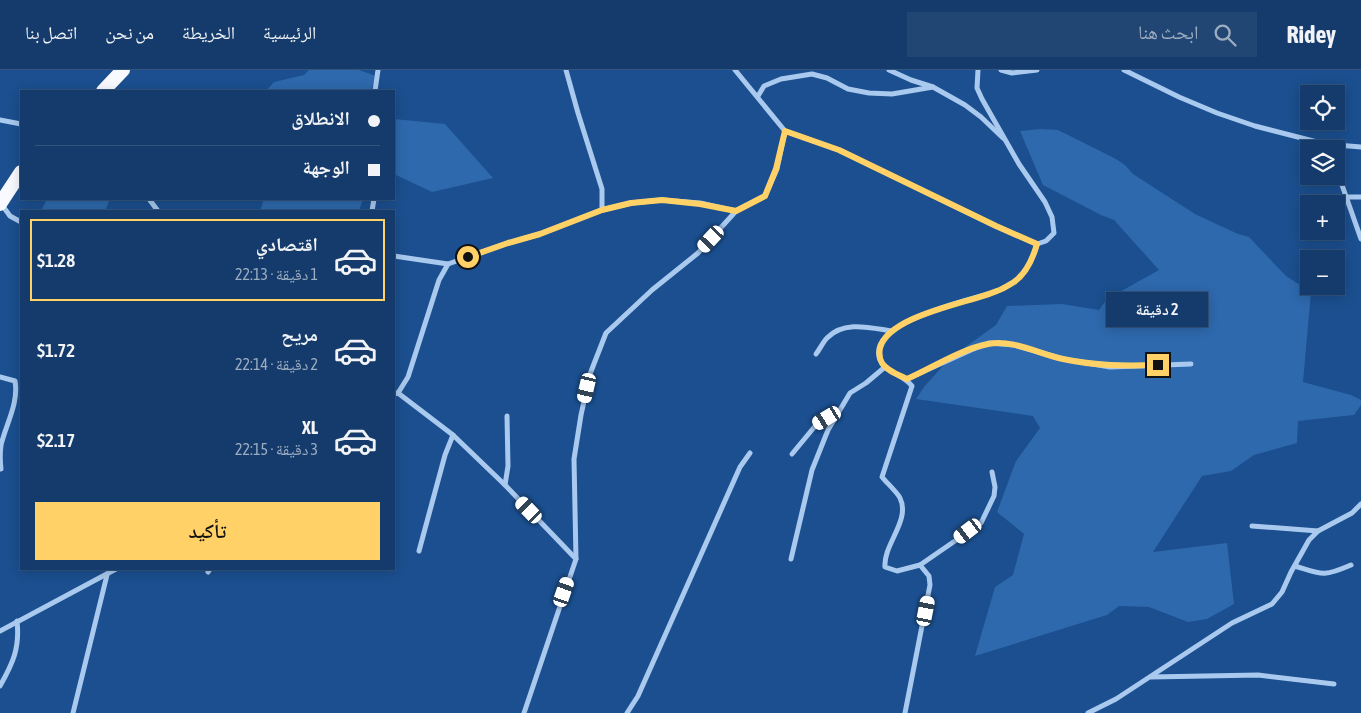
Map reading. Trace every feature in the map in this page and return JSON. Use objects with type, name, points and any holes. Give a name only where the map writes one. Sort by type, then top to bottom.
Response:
[{"type":"highway","points":[[103,90],[123,70]]},
{"type":"highway","points":[[0,203],[20,173]]},
{"type":"street","points":[[375,90],[378,70]]},
{"type":"street","points":[[566,70],[602,189],[602,210]]},
{"type":"street","points":[[735,70],[785,131],[839,150],[1037,244],[1046,241],[1054,232],[1052,217],[1045,202],[1019,164],[977,88],[978,70]]},
{"type":"street","points":[[889,70],[911,80],[933,86],[965,105],[981,117],[1007,142]]},
{"type":"street","points":[[1001,70],[1012,73],[1036,70]]},
{"type":"street","points":[[1124,70],[1217,113],[1305,140]]},
{"type":"street","points":[[758,96],[764,86],[781,78],[812,74],[827,78],[848,90],[869,93],[892,94],[933,86]]},
{"type":"street","points":[[0,120],[20,124]]},
{"type":"street","points":[[524,713],[576,559],[574,459],[590,374],[606,333],[652,290],[698,253],[736,211],[765,196],[776,169],[785,131]]},
{"type":"street","points":[[1345,147],[1361,147]]},
{"type":"street","points":[[1342,185],[1361,239]]},
{"type":"street","points":[[1347,197],[1361,197]]},
{"type":"street","points":[[149,200],[157,210]]},
{"type":"street","points":[[395,256],[448,264],[540,234],[602,210],[631,203],[662,200],[700,204],[736,211]]},
{"type":"street","points":[[0,203],[10,216],[20,221]]},
{"type":"street","points":[[992,472],[995,487],[994,496],[981,523],[920,565],[897,571],[885,567],[884,558],[896,533],[903,512],[900,498],[882,477],[912,386],[907,379],[885,367],[880,361],[879,353],[882,342],[892,331],[915,317],[998,291],[1016,281],[1033,261],[1037,244]]},
{"type":"street","points":[[448,264],[439,280],[408,377],[396,393],[453,435],[505,485],[576,559]]},
{"type":"street","points":[[816,354],[827,338],[839,329],[860,326],[892,331]]},
{"type":"street","points":[[907,379],[971,350],[989,344],[1014,345],[1063,359],[1110,366],[1191,364]]},
{"type":"street","points":[[791,559],[812,470],[828,430],[850,393],[866,383],[885,367]]},
{"type":"street","points":[[0,377],[15,381],[16,388],[12,411],[0,447],[0,469]]},
{"type":"street","points":[[792,454],[816,425],[838,412]]},
{"type":"street","points":[[505,485],[508,466],[507,416]]},
{"type":"street","points":[[419,551],[445,455],[453,435]]},
{"type":"street","points":[[627,713],[638,696],[740,467],[750,453]]},
{"type":"street","points":[[1088,713],[1116,699],[1232,622],[1272,604],[1282,592],[1309,540],[1318,531],[1352,513],[1361,504]]},
{"type":"street","points":[[1252,526],[1318,531]]},
{"type":"street","points":[[905,713],[930,585],[926,570],[920,565]]},
{"type":"street","points":[[1295,566],[1324,574],[1331,574],[1351,565]]},
{"type":"street","points":[[0,630],[114,570]]},
{"type":"street","points":[[72,713],[107,575]]},
{"type":"street","points":[[0,686],[13,664],[17,649],[17,621]]},
{"type":"street","points":[[1150,677],[1258,676],[1334,684]]},
{"type":"shaded area","points":[[309,70],[359,70],[376,76],[371,90],[267,90],[274,82],[304,75]]},
{"type":"shaded area","points":[[395,119],[445,124],[493,178],[432,192],[395,174]]},
{"type":"shaded area","points":[[1058,130],[1116,159],[1133,174],[1195,214],[1238,234],[1249,237],[1286,276],[1300,285],[1300,295],[1311,295],[1303,382],[1351,395],[1361,400],[1361,405],[1354,415],[1298,421],[1297,443],[1254,455],[1231,471],[1202,476],[1153,552],[1227,543],[1234,604],[1207,619],[1188,622],[1149,607],[1119,606],[1107,615],[975,656],[995,587],[1013,575],[1024,534],[997,512],[1016,461],[1040,428],[1033,416],[916,399],[924,387],[950,358],[996,325],[1007,306],[1062,304],[1099,310],[1107,299],[1159,270],[1114,220],[1043,185],[1020,131]]},
{"type":"shaded area","points":[[46,200],[110,200],[105,210],[42,210]]},
{"type":"shaded area","points":[[264,200],[363,200],[359,210],[260,210]]},
{"type":"route","points":[[468,257],[540,234],[602,210],[631,203],[662,200],[700,204],[736,211],[765,196],[776,169],[785,131],[839,150],[1037,244],[1033,261],[1016,281],[998,291],[915,317],[892,331],[882,342],[879,353],[880,361],[885,367],[907,379],[945,361],[989,344],[1014,345],[1063,359],[1110,366],[1158,365]]}]
